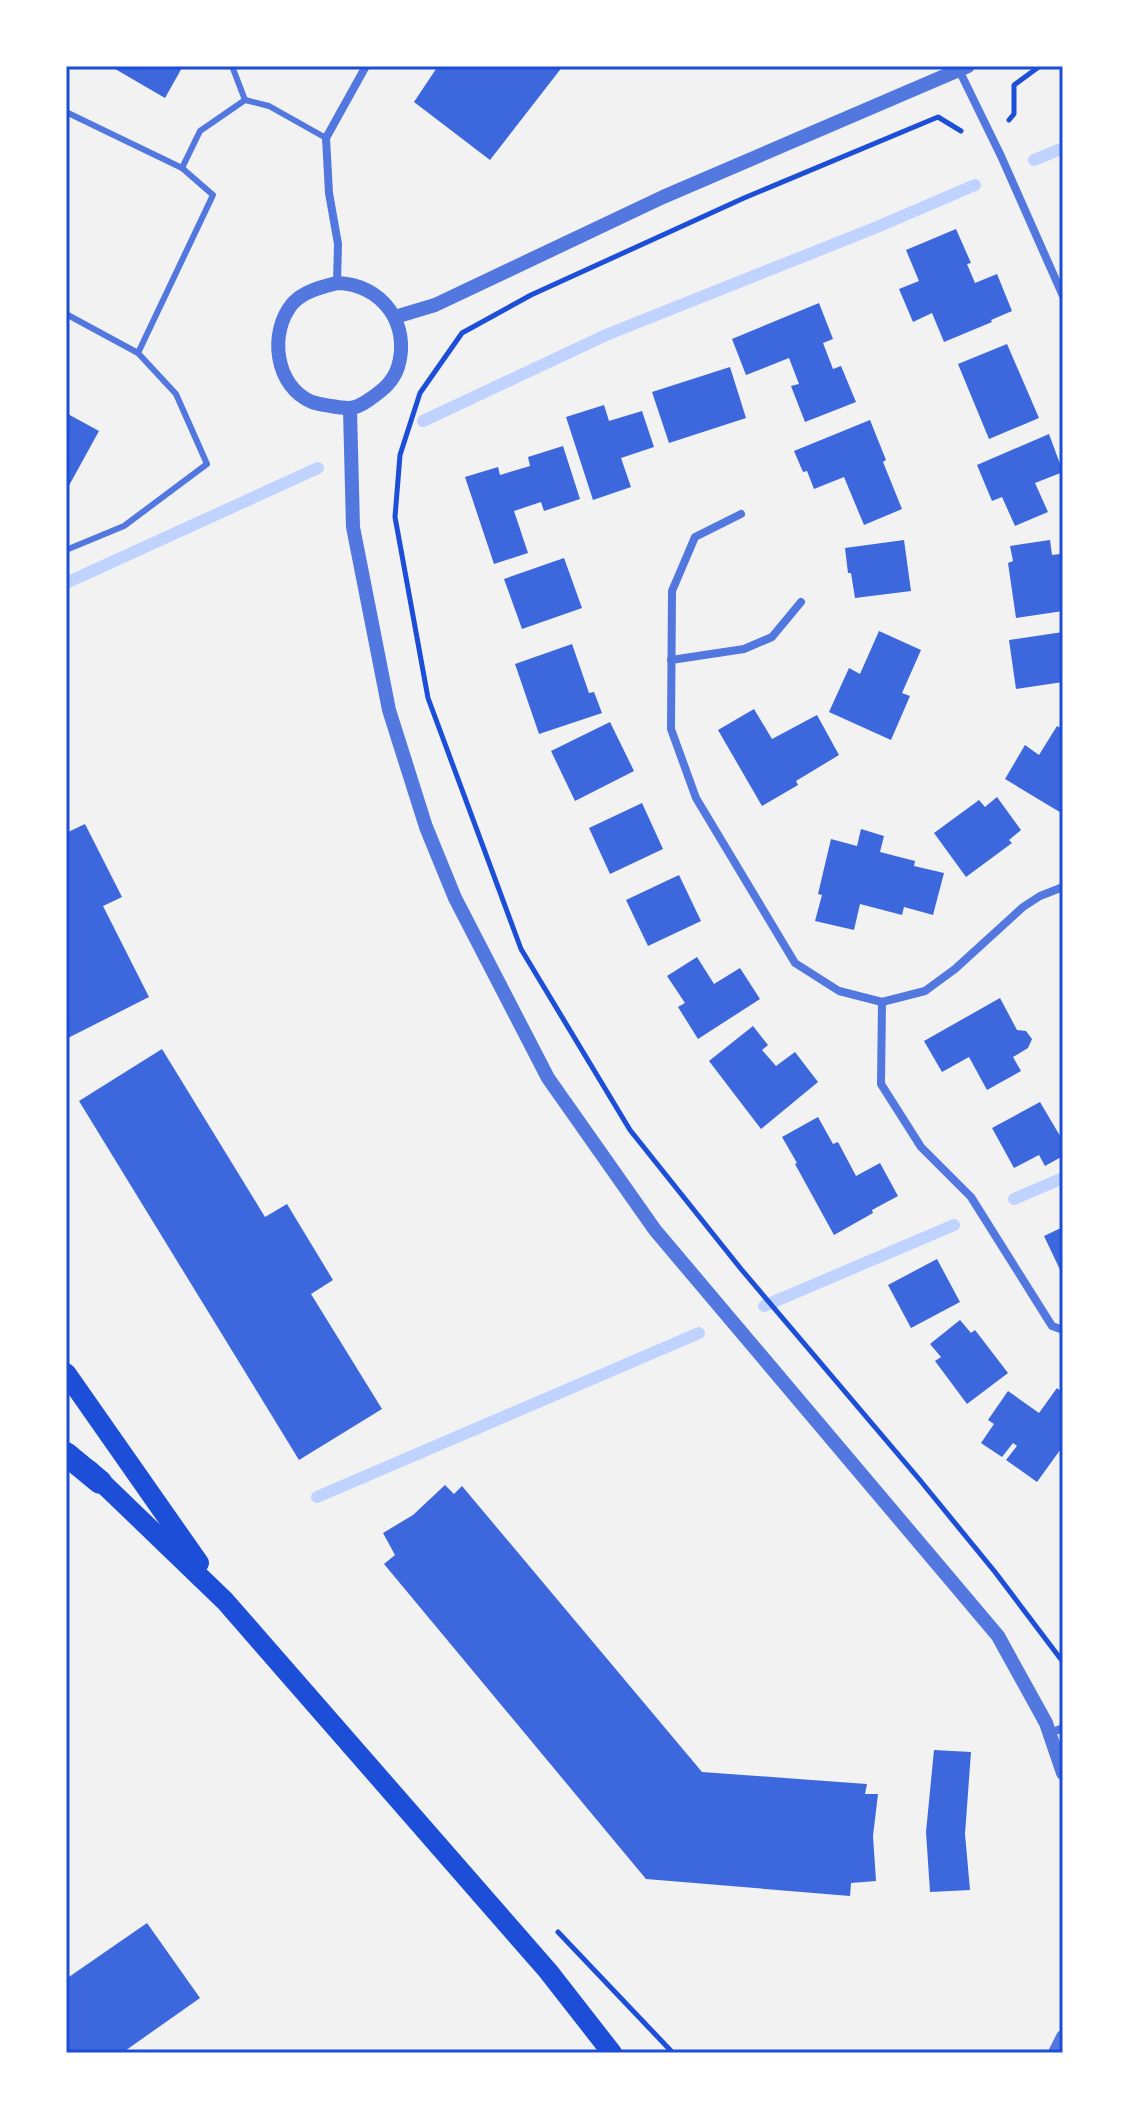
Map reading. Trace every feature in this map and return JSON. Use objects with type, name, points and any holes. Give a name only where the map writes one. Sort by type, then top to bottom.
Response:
[{"type":"highway","points":[[66,1454],[100,1482]]},
{"type":"main road","points":[[66,1373],[225,1601]]},
{"type":"main road","points":[[66,1446],[225,1601],[548,1971],[612,2053]]},
{"type":"street","points":[[337,283],[338,244],[329,193],[326,138],[366,66]]},
{"type":"street","points":[[395,317],[435,305],[663,197],[963,68],[1063,296]]},
{"type":"street","points":[[337,283],[351,283],[375,294],[395,317],[402,338],[402,354],[395,375],[386,388],[350,410],[312,402],[292,387],[279,361],[278,330],[293,303],[314,289],[337,283]]},
{"type":"street","points":[[350,410],[353,527],[389,710],[426,827],[455,898],[548,1078],[655,1230],[998,1636],[1056,1730],[1063,1773]]},
{"type":"street","points":[[741,514],[695,537],[672,591],[671,729],[696,798],[795,963],[839,991],[882,1002],[925,991],[955,969],[1023,907],[1063,887]]},
{"type":"street","points":[[671,660],[744,649],[772,637],[801,602]]},
{"type":"street","points":[[882,1002],[881,1084],[921,1147],[971,1197],[1052,1326],[1063,1330]]},
{"type":"street","points":[[1055,2053],[1063,2037]]},
{"type":"lane","points":[[232,66],[245,100]]},
{"type":"lane","points":[[182,168],[200,131],[245,100],[269,106],[326,138]]},
{"type":"lane","points":[[66,112],[182,168],[213,195],[138,353]]},
{"type":"lane","points":[[66,314],[138,353],[176,394],[207,464],[124,526],[66,550]]},
{"type":"path","points":[[1040,66],[1014,85],[1014,114],[992,138],[973,147],[962,132],[938,117],[730,204],[531,295],[462,333],[420,393],[400,455],[395,517],[428,698],[521,949],[630,1130],[741,1269],[957,1526],[1063,1662]]},
{"type":"building","points":[[110,66],[183,66],[165,98]]},
{"type":"building","points":[[438,66],[563,66],[490,160],[414,102]]},
{"type":"building","points":[[956,229],[971,263],[967,264],[975,283],[997,274],[1012,311],[944,342],[932,313],[913,322],[899,289],[919,281],[906,250]]},
{"type":"building","points":[[819,303],[833,339],[823,343],[833,369],[841,366],[856,402],[805,422],[791,386],[799,384],[789,358],[746,375],[732,339]]},
{"type":"building","points":[[1007,344],[1039,418],[989,439],[958,364]]},
{"type":"building","points":[[730,367],[746,418],[669,443],[652,392]]},
{"type":"building","points":[[604,405],[609,421],[642,411],[654,447],[621,458],[631,487],[593,500],[566,417]]},
{"type":"building","points":[[66,413],[99,431],[66,491]]},
{"type":"building","points":[[870,420],[902,509],[864,525],[844,477],[814,489],[794,451]]},
{"type":"building","points":[[1049,434],[1063,472],[1035,483],[1048,512],[1015,526],[1002,497],[992,501],[977,465]]},
{"type":"building","points":[[563,446],[580,499],[544,511],[541,502],[514,511],[528,553],[494,564],[465,477],[498,467],[500,475],[530,466],[528,457]]},
{"type":"building","points":[[904,540],[911,591],[855,598],[845,548]]},
{"type":"building","points":[[1050,540],[1052,555],[1060,554],[1063,611],[1016,618],[1008,563],[1013,561],[1010,546]]},
{"type":"building","points":[[564,558],[582,608],[522,629],[504,579]]},
{"type":"building","points":[[879,631],[921,650],[902,693],[910,696],[891,740],[829,712],[849,668],[860,674]]},
{"type":"building","points":[[1063,632],[1063,682],[1016,689],[1009,640]]},
{"type":"building","points":[[572,644],[589,693],[594,692],[602,713],[539,734],[515,664]]},
{"type":"building","points":[[754,709],[772,739],[817,715],[839,755],[762,806],[718,730]]},
{"type":"building","points":[[610,722],[634,771],[575,801],[551,751]]},
{"type":"building","points":[[1057,726],[1063,729],[1063,814],[1005,779],[1025,745],[1039,755]]},
{"type":"building","points":[[997,797],[1021,830],[1009,840],[1012,843],[966,877],[934,833],[979,800],[985,807]]},
{"type":"building","points":[[642,803],[663,849],[610,874],[589,828]]},
{"type":"building","points":[[85,824],[122,897],[103,906],[149,997],[66,1039],[66,833]]},
{"type":"building","points":[[861,829],[884,836],[880,852],[915,861],[914,866],[944,873],[933,915],[904,907],[902,915],[860,904],[854,930],[815,921],[831,839],[857,846]]},
{"type":"building","points":[[679,875],[701,921],[648,946],[626,900]]},
{"type":"building","points":[[697,957],[714,984],[740,968],[760,999],[698,1039],[678,1007],[685,1003],[667,976]]},
{"type":"building","points":[[1000,998],[1017,1030],[1026,1031],[1032,1039],[1028,1048],[1013,1057],[1021,1071],[987,1090],[969,1057],[942,1072],[924,1041]]},
{"type":"building","points":[[753,1026],[768,1045],[762,1050],[776,1066],[795,1052],[818,1082],[761,1129],[709,1061]]},
{"type":"building","points":[[162,1049],[265,1217],[287,1204],[333,1280],[311,1294],[382,1409],[299,1460],[79,1101]]},
{"type":"building","points":[[1040,1102],[1063,1141],[1063,1156],[1045,1166],[1039,1155],[1014,1168],[992,1128]]},
{"type":"building","points":[[818,1117],[833,1144],[838,1142],[856,1176],[880,1163],[898,1196],[834,1235],[782,1137]]},
{"type":"building","points":[[1063,1227],[1063,1276],[1044,1236]]},
{"type":"building","points":[[937,1259],[960,1302],[911,1328],[888,1285]]},
{"type":"building","points":[[960,1320],[971,1333],[975,1330],[1008,1373],[967,1404],[935,1361],[941,1357],[930,1344]]},
{"type":"building","points":[[1057,1388],[1063,1393],[1063,1446],[1037,1482],[1006,1460],[1017,1446],[1013,1443],[1002,1457],[981,1443],[994,1424],[988,1420],[1008,1391],[1039,1413]]},
{"type":"building","points":[[445,1485],[454,1494],[462,1486],[702,1772],[867,1784],[865,1794],[878,1794],[873,1836],[876,1881],[851,1883],[850,1896],[646,1879],[384,1564],[395,1555],[383,1533],[413,1515]]},
{"type":"building","points":[[934,1750],[971,1752],[965,1834],[970,1890],[930,1892],[926,1832]]},
{"type":"building","points":[[147,1923],[200,1998],[122,2053],[66,2053],[66,1979]]},
{"type":"waterway","points":[[1034,160],[1063,148]]},
{"type":"waterway","points":[[423,421],[606,335],[975,185]]},
{"type":"waterway","points":[[66,583],[318,468]]},
{"type":"waterway","points":[[1014,1199],[1063,1178]]},
{"type":"waterway","points":[[764,1306],[954,1225]]},
{"type":"waterway","points":[[317,1497],[699,1333]]}]
